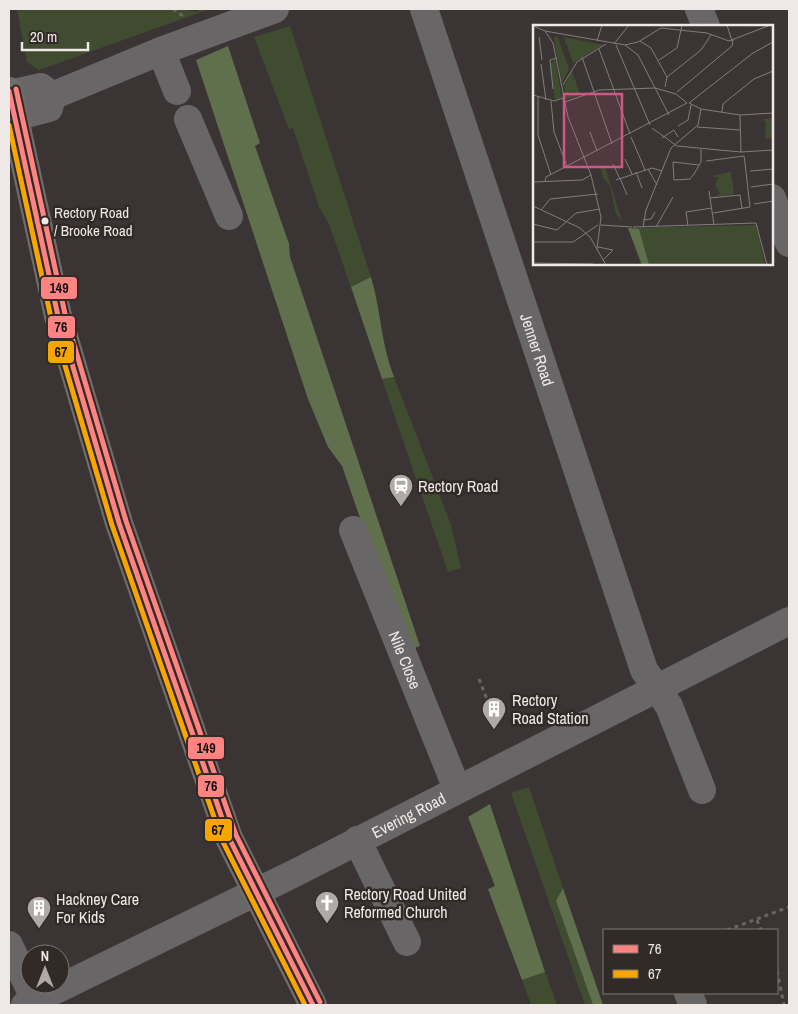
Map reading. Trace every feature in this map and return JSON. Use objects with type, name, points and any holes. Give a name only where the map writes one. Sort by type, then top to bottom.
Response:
[{"type":"highway","points":[[11,101],[58,316],[119,523],[229,838],[312,1005]]},
{"type":"street","name":"Jenner Road","points":[[424,9],[644,670],[669,706],[702,790]]},
{"type":"street","points":[[699,9],[706,25]]},
{"type":"street","points":[[11,101],[42,87],[52,96],[161,51],[263,13]]},
{"type":"street","points":[[161,51],[176,91]]},
{"type":"street","points":[[188,119],[229,216]]},
{"type":"street","points":[[773,201],[789,243]]},
{"type":"street","name":"Nile Close","points":[[353,530],[464,785]]},
{"type":"street","name":"Evering Road","points":[[30,1003],[255,892],[789,621]]},
{"type":"street","points":[[356,840],[407,942]]},
{"type":"street","points":[[9,945],[30,1003]]},
{"type":"path","points":[[479,679],[490,707]]},
{"type":"path","points":[[731,929],[789,907]]},
{"type":"path","points":[[757,920],[761,929]]},
{"type":"path","points":[[778,976],[784,1005]]},
{"type":"green space","points":[[17,9],[180,9],[198,12],[198,9],[210,9],[39,70],[27,62]]},
{"type":"green space","points":[[290,26],[371,277],[351,287],[329,224],[319,207],[293,128],[289,129],[254,37]]},
{"type":"green space","points":[[228,46],[260,143],[255,146],[289,244],[290,257],[420,646],[409,650],[383,584],[342,466],[328,447],[308,399],[196,60]]},
{"type":"green space","points":[[371,277],[386,353],[394,377],[382,379],[351,287]]},
{"type":"green space","points":[[394,377],[451,525],[461,568],[448,572],[382,379]]},
{"type":"green space","points":[[529,787],[563,888],[556,901],[593,1005],[585,1005],[511,793]]},
{"type":"green space","points":[[490,804],[545,972],[522,980],[488,889],[495,886],[468,817]]},
{"type":"green space","points":[[563,888],[603,1005],[593,1005],[556,901]]},
{"type":"green space","points":[[545,972],[557,1005],[531,1005],[522,980]]},
{"type":"transit line","name":"149","points":[[16,89],[65,314],[126,521],[236,835],[320,1002]]},
{"type":"transit line","name":"76","points":[[9,91],[58,316],[119,523],[229,838],[313,1005]]},
{"type":"transit line","name":"67","points":[[9,125],[51,318],[112,525],[222,840],[305,1005]]},
{"type":"place","name":"Rectory Road / Brooke Road","points":[[45,221]]},
{"type":"place","name":"Rectory Road","points":[[401,507]]},
{"type":"place","name":"Rectory Road Station","points":[[494,730]]},
{"type":"place","name":"Rectory Road United Reformed Church","points":[[327,924]]},
{"type":"place","name":"Hackney Care For Kids","points":[[39,929]]}]
